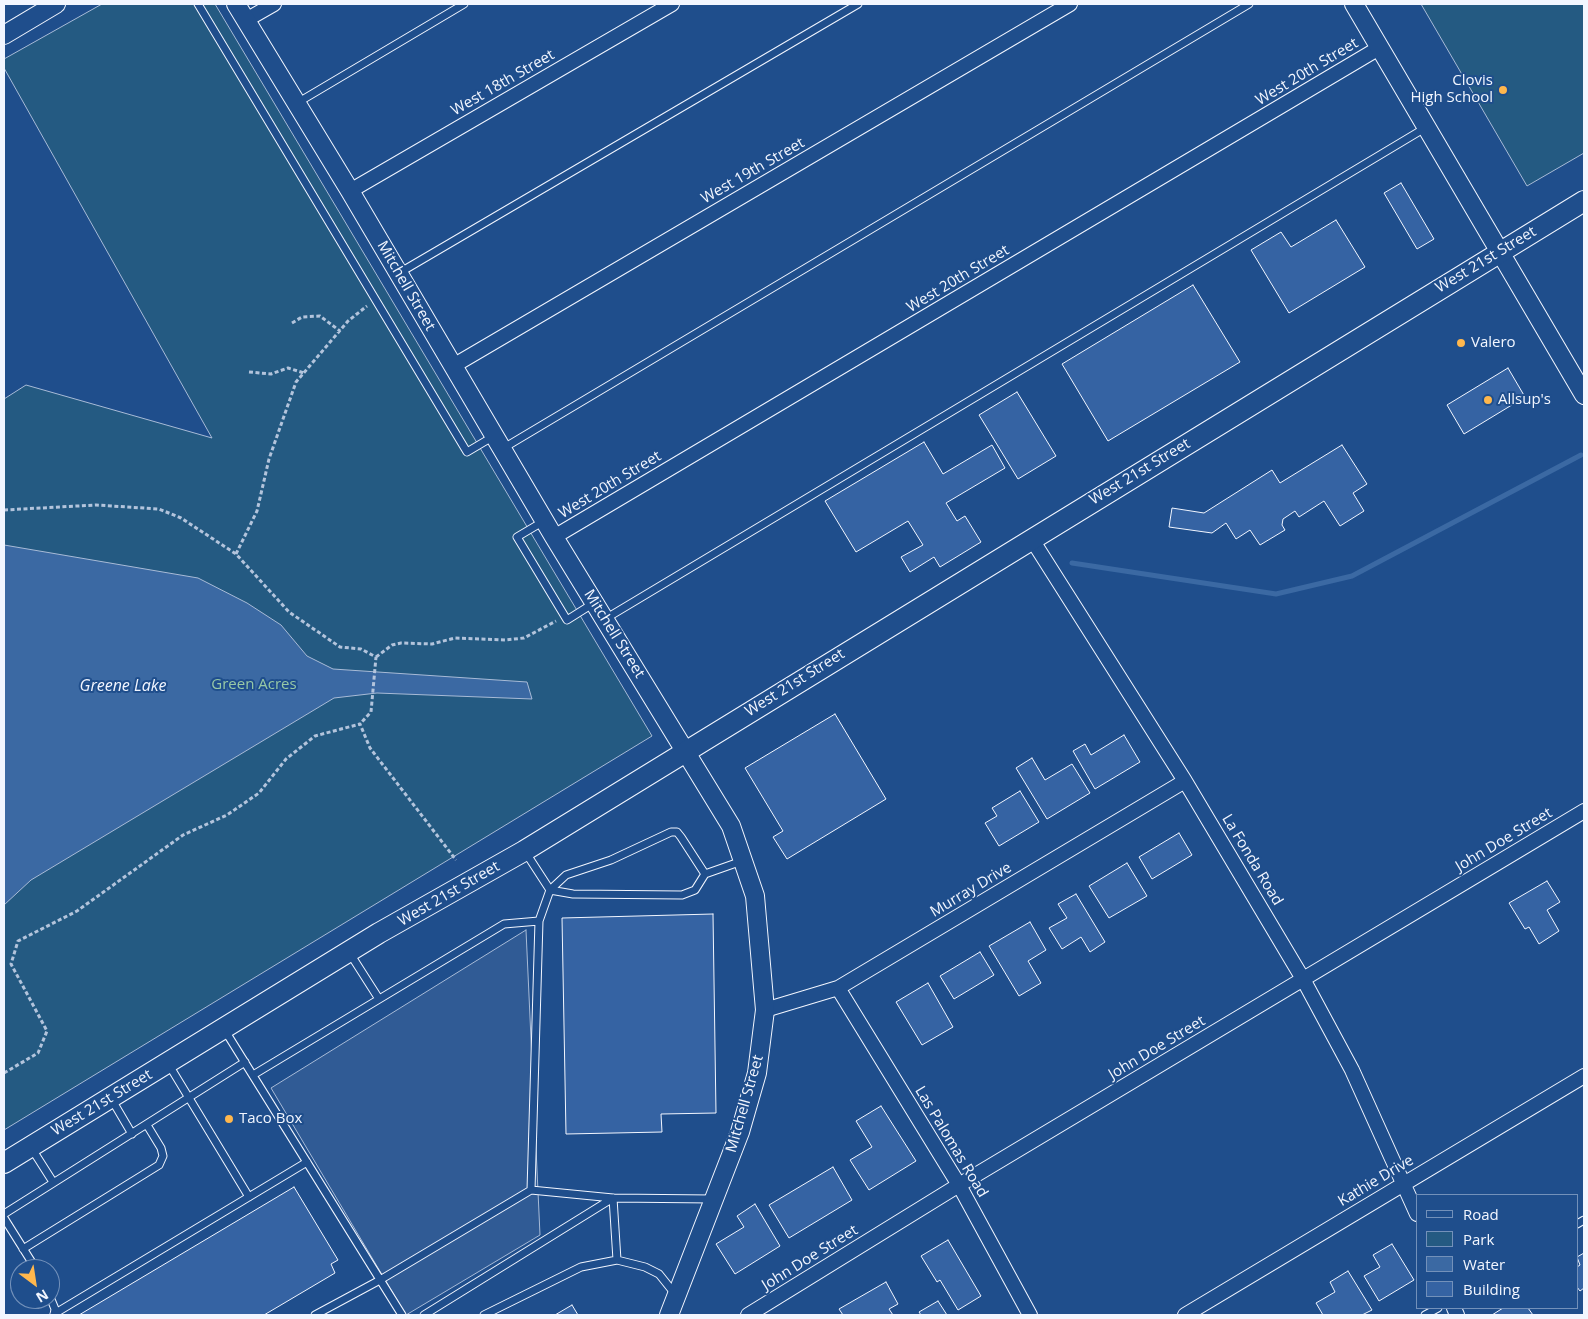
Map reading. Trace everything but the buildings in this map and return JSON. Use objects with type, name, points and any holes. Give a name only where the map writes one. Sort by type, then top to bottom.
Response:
[{"type":"main road","name":"West 21st Street","points":[[4,1163],[349,952],[524,851],[685,750],[1584,201]]},
{"type":"street","name":"Mitchell Street","points":[[236,4],[350,191],[544,521],[730,826],[755,896],[765,1010],[757,1073],[740,1132],[675,1295],[670,1315]]},
{"type":"street","points":[[246,20],[274,4]]},
{"type":"street","name":"West 18th Street","points":[[350,191],[672,4]]},
{"type":"street","name":"West 19th Street","points":[[453,366],[1070,4]]},
{"type":"street","points":[[1354,4],[1498,252],[1584,395]]},
{"type":"street","points":[[4,35],[45,6]]},
{"type":"street","name":"West 20th Street","points":[[554,537],[1379,48]]},
{"type":"street","name":"La Fonda Road","points":[[1031,538],[1185,780],[1303,979],[1352,1070],[1416,1212]]},
{"type":"street","name":"Murray Drive","points":[[765,1010],[838,988],[1185,780]]},
{"type":"street","name":"John Doe Street","points":[[748,1315],[959,1185],[1584,811]]},
{"type":"street","name":"Las Palomas Road","points":[[838,988],[959,1185],[1030,1315]]},
{"type":"street","name":"Kathie Drive","points":[[1184,1315],[1584,1076]]},
{"type":"lane","points":[[198,4],[467,452],[498,442],[1250,4]]},
{"type":"lane","points":[[297,103],[464,4]]},
{"type":"lane","points":[[399,274],[858,4]]},
{"type":"lane","points":[[605,620],[1426,128]]},
{"type":"lane","points":[[544,521],[517,537],[567,620],[595,603]]},
{"type":"lane","points":[[530,1190],[539,921],[550,890],[566,875],[611,860],[671,832],[677,832],[705,874]]},
{"type":"lane","points":[[524,851],[550,890],[573,894],[682,895],[696,890],[705,874],[743,861]]},
{"type":"lane","points":[[253,1075],[504,924],[539,921]]},
{"type":"lane","points":[[349,952],[379,999]]},
{"type":"lane","points":[[224,1028],[402,1315]]},
{"type":"lane","points":[[4,1214],[245,1062]]},
{"type":"lane","points":[[167,1063],[249,1197]]},
{"type":"lane","points":[[110,1097],[132,1134]]},
{"type":"lane","points":[[24,1249],[160,1165],[163,1156],[161,1148],[147,1125]]},
{"type":"lane","points":[[31,1146],[53,1182]]},
{"type":"lane","points":[[54,1315],[307,1162]]},
{"type":"lane","points":[[315,1315],[380,1280],[530,1190],[612,1198],[714,1199]]},
{"type":"lane","points":[[612,1198],[617,1260]]},
{"type":"lane","points":[[424,1315],[612,1198]]},
{"type":"lane","points":[[4,1218],[30,1259]]},
{"type":"lane","points":[[484,1315],[581,1267],[617,1260],[645,1267],[659,1274],[675,1295]]},
{"type":"lane","points":[[1425,1315],[1436,1309]]},
{"type":"path","points":[[236,554],[257,511],[268,459],[296,382],[348,321],[376,301]]},
{"type":"path","points":[[292,323],[302,317],[320,316],[340,331]]},
{"type":"path","points":[[249,372],[271,374],[288,368],[304,373]]},
{"type":"path","points":[[4,510],[96,505],[159,509],[181,518],[236,554],[289,612],[340,647],[361,650],[376,658]]},
{"type":"path","points":[[376,658],[392,645],[401,643],[432,644],[455,638],[505,640],[524,638],[565,616]]},
{"type":"path","points":[[4,1074],[38,1053],[47,1031],[11,964],[18,941],[77,911],[182,835],[227,815],[260,793],[286,759],[314,736],[360,724],[371,712],[376,658]]},
{"type":"path","points":[[360,724],[370,748],[456,860]]},
{"type":"green space","name":"Green Acres","points":[[102,4],[215,4],[652,736],[4,1130],[4,399],[26,385],[212,438],[4,68],[4,59]]},
{"type":"green space","name":"Clovis High School","points":[[1421,4],[1584,4],[1584,153],[1527,186]]},
{"type":"shaded area","points":[[526,930],[540,1235],[406,1315],[271,1088]]},
{"type":"water","name":"Greene Lake","points":[[4,545],[198,578],[247,603],[281,625],[307,656],[333,669],[527,682],[532,699],[377,693],[334,698],[31,880],[4,905]]},
{"type":"waterway","points":[[1072,563],[1276,594],[1352,576],[1581,455]]},
{"type":"place","name":"Clovis High School","points":[[1503,90]]},
{"type":"place","name":"Valero","points":[[1461,343]]},
{"type":"place","name":"Allsup's","points":[[1488,400]]},
{"type":"place","name":"Taco Box","points":[[229,1119]]}]
